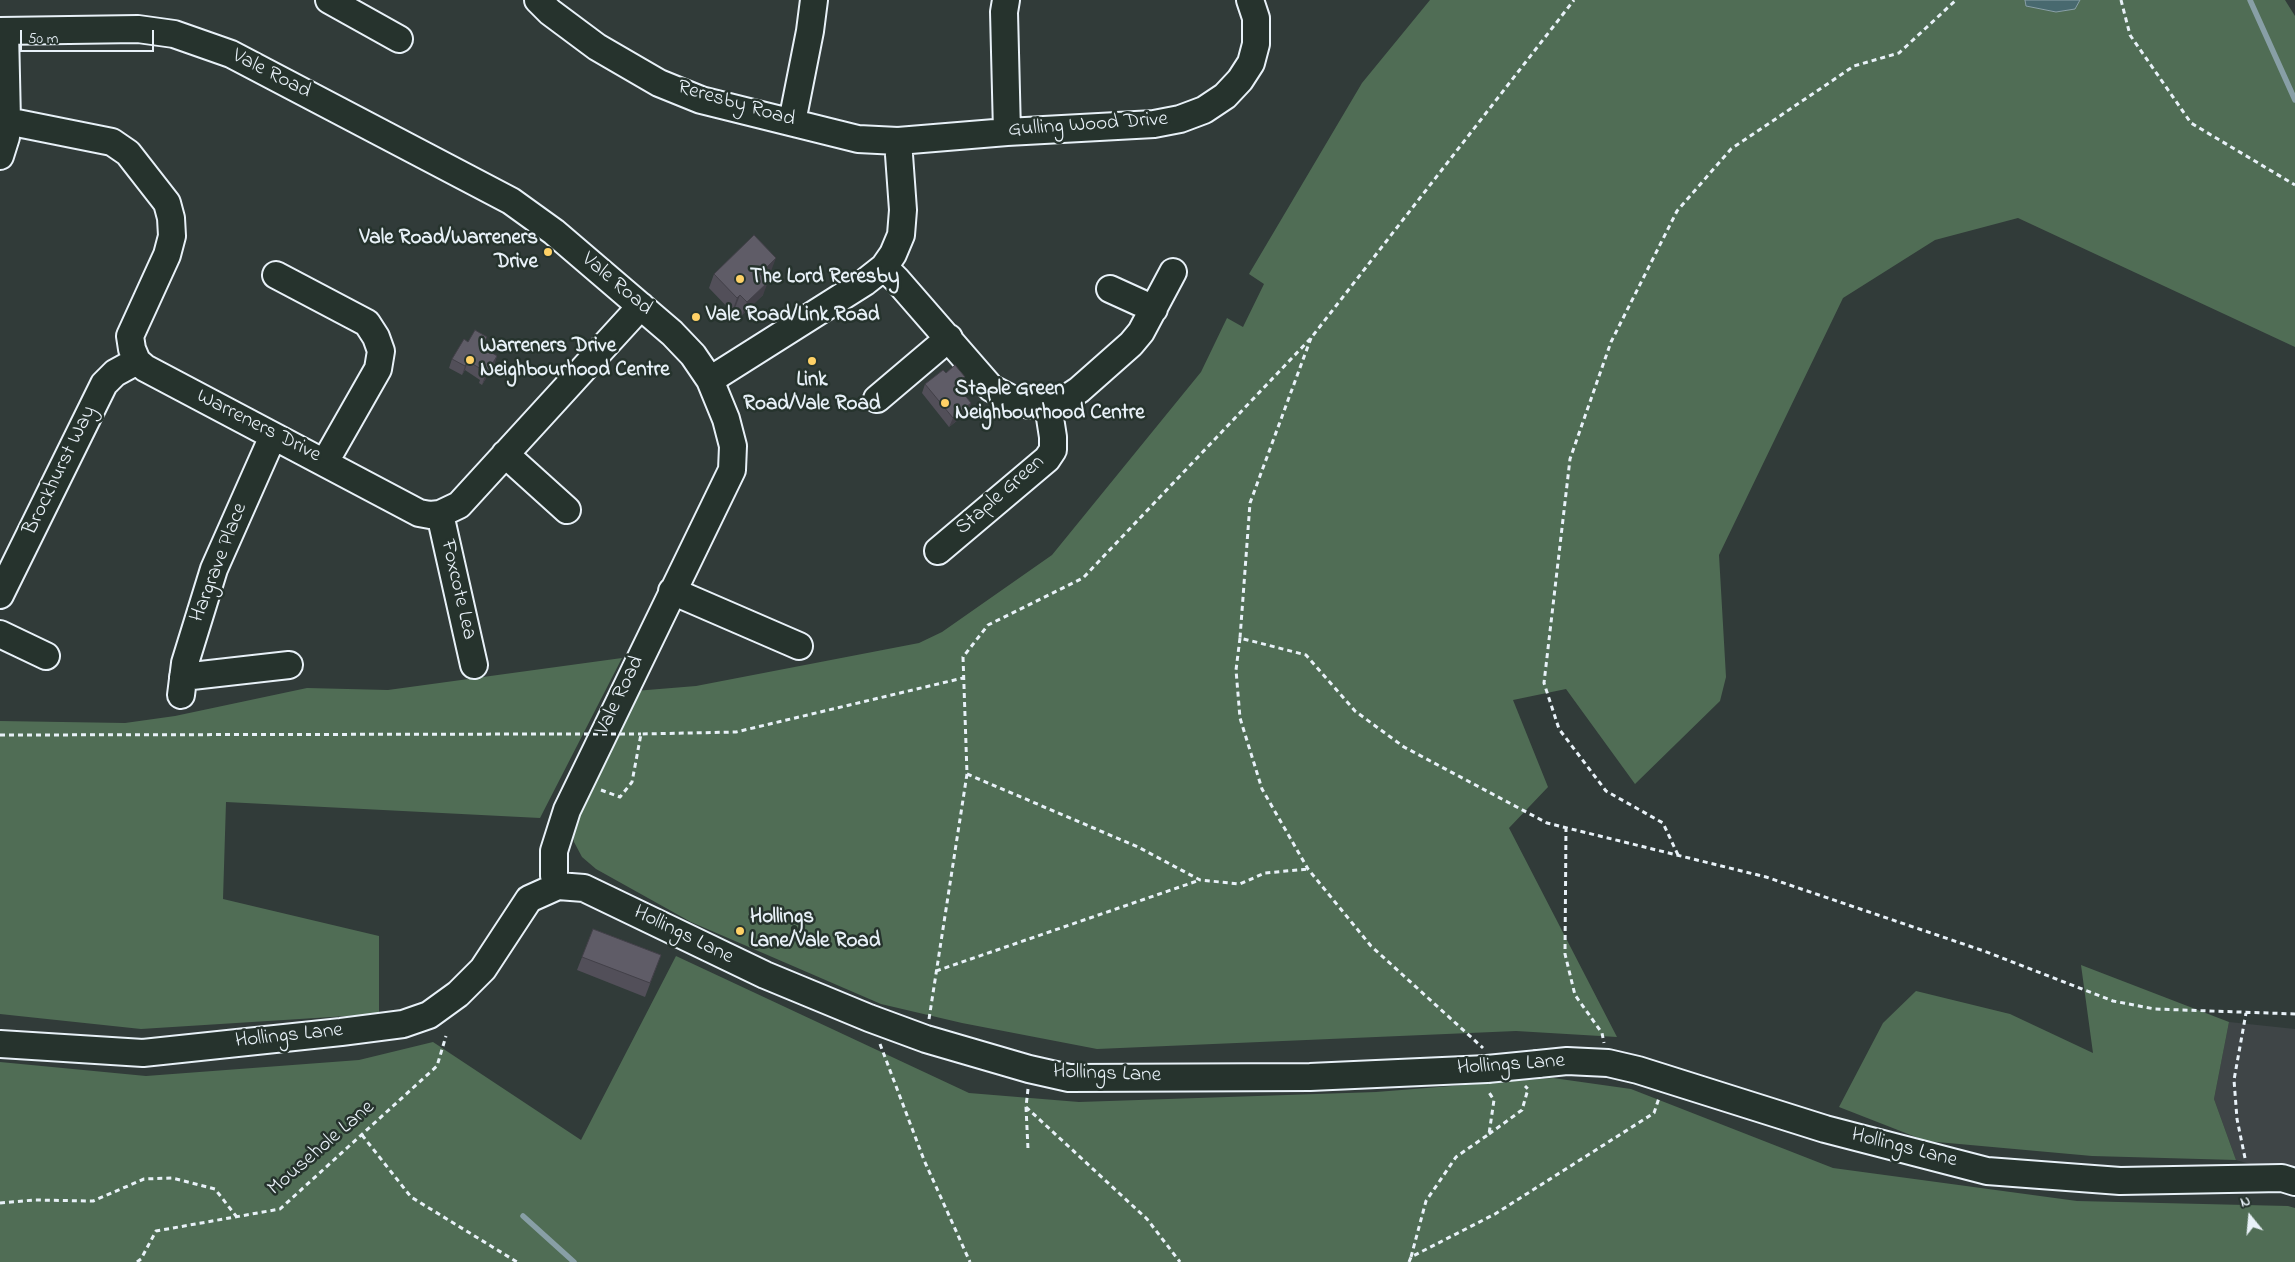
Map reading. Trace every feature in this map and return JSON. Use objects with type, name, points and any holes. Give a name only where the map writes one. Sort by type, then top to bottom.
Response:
[{"type":"street","points":[[330,0],[399,38]]},
{"type":"street","name":"Reresby Road","points":[[538,0],[550,12],[597,47],[660,83],[701,100],[858,138],[898,141]]},
{"type":"street","points":[[792,122],[810,31],[814,0]]},
{"type":"street","points":[[1006,0],[1004,12],[1007,132]]},
{"type":"street","name":"Gulling Wood Drive","points":[[898,141],[1007,132],[1154,124],[1180,119],[1204,110],[1225,96],[1240,80],[1251,62],[1256,44],[1256,18],[1250,0]]},
{"type":"street","name":"Vale Road","points":[[3,31],[138,30],[174,34],[231,54],[511,201],[554,232],[672,332],[693,355],[710,380],[726,419],[733,446],[732,470],[578,784],[560,828],[554,851],[554,876],[558,886]]},
{"type":"street","points":[[0,156],[6,137],[7,121],[3,31]]},
{"type":"street","points":[[7,121],[112,142],[128,153],[167,204],[171,218],[172,236],[167,255],[130,336],[132,349],[137,360]]},
{"type":"street","points":[[710,380],[857,288],[884,267],[893,254],[901,235],[903,210],[898,141]]},
{"type":"street","points":[[884,267],[949,338],[991,388],[1029,405],[1048,405],[1064,400],[1079,390],[1131,344],[1141,332],[1173,272]]},
{"type":"street","points":[[276,274],[368,323],[381,351],[378,369],[326,462]]},
{"type":"street","points":[[1110,289],[1154,309]]},
{"type":"street","points":[[440,514],[459,505],[640,306]]},
{"type":"street","points":[[877,399],[949,338]]},
{"type":"street","name":"Warreners Drive","points":[[137,360],[145,368],[326,462],[419,513],[440,514]]},
{"type":"street","name":"Brockhurst Way","points":[[0,595],[104,384],[115,373],[137,360]]},
{"type":"street","name":"Staple Green","points":[[938,551],[1047,459],[1053,450],[1048,405]]},
{"type":"street","name":"Hargrave Place","points":[[273,436],[214,568],[192,636],[182,686],[289,665]]},
{"type":"street","points":[[505,454],[567,510]]},
{"type":"street","name":"Foxcote Lea","points":[[440,514],[474,665]]},
{"type":"street","points":[[672,591],[799,646]]},
{"type":"street","points":[[0,634],[46,656]]},
{"type":"street","name":"Hollings Lane","points":[[0,1044],[143,1053],[402,1024],[429,1015],[458,994],[483,969],[529,899],[558,886],[584,888],[765,975],[869,1018],[926,1039],[1030,1069],[1079,1078],[1310,1077],[1482,1063],[1529,1073],[1567,1061],[1608,1063],[1665,1078],[1825,1129],[1988,1171],[2120,1181],[2282,1178],[2295,1182]]},
{"type":"path","points":[[926,1039],[967,774],[963,657],[988,625],[1083,578],[1311,338],[1574,0]]},
{"type":"path","points":[[1678,855],[1663,823],[1606,791],[1559,729],[1544,683],[1570,459],[1611,342],[1677,211],[1731,149],[1854,66],[1899,53],[1956,0]]},
{"type":"path","points":[[2121,0],[2130,35],[2191,123],[2295,185]]},
{"type":"path","points":[[1311,338],[1250,503],[1236,670],[1240,718],[1262,788],[1308,869],[1371,946],[1482,1063],[1494,1100],[1489,1134]]},
{"type":"path","points":[[1240,638],[1306,655],[1355,711],[1404,747],[1547,823],[1766,877],[1984,951],[2113,1001],[2155,1009],[2295,1014]]},
{"type":"path","points":[[0,735],[641,734],[736,732],[963,678]]},
{"type":"path","points":[[578,784],[620,797],[632,782],[641,734]]},
{"type":"path","points":[[967,774],[1138,847],[1200,880],[1240,884],[1265,873],[1308,869]]},
{"type":"path","points":[[1566,827],[1565,954],[1575,995],[1602,1033],[1608,1063]]},
{"type":"path","points":[[936,971],[1200,880]]},
{"type":"path","points":[[2246,1013],[2234,1080],[2237,1119],[2248,1179]]},
{"type":"path","points":[[869,1018],[924,1160],[970,1262]]},
{"type":"path","name":"Mousehole Lane","points":[[137,1262],[142,1259],[156,1231],[280,1209],[437,1066],[446,1036]]},
{"type":"path","points":[[1028,1149],[1026,1107],[1030,1069]]},
{"type":"path","points":[[1409,1262],[1426,1202],[1456,1157],[1522,1110],[1528,1089],[1529,1073]]},
{"type":"path","points":[[1411,1257],[1495,1214],[1654,1113],[1665,1078]]},
{"type":"path","points":[[1026,1107],[1147,1219],[1180,1262]]},
{"type":"path","points":[[362,1135],[411,1197],[517,1262]]},
{"type":"path","points":[[0,1204],[34,1200],[93,1201],[144,1180],[172,1178],[215,1189],[236,1216]]},
{"type":"shaded area","points":[[2229,1022],[2295,1029],[2295,1177],[2236,1160],[2214,1099]]},
{"type":"green space","points":[[1430,0],[2285,0],[2295,16],[2295,347],[2018,218],[1935,240],[1843,298],[1719,555],[1726,677],[1720,701],[1635,784],[1566,689],[1513,700],[1548,787],[1509,828],[1617,1037],[1516,1031],[1097,1049],[962,1023],[881,1004],[691,922],[596,869],[582,857],[574,842],[571,827],[635,691],[696,686],[919,643],[942,632],[1052,555],[1201,372],[1227,318],[1243,327],[1264,284],[1249,274],[1362,83]]},
{"type":"green space","points":[[622,658],[540,818],[226,802],[223,899],[379,936],[379,1014],[141,1029],[0,1014],[0,721],[125,723],[175,716],[307,688],[388,690]]},
{"type":"green space","points":[[676,956],[969,1093],[1079,1102],[1376,1092],[1553,1078],[1631,1089],[1833,1168],[2077,1201],[2288,1206],[2295,1208],[2295,1262],[0,1262],[0,1062],[146,1076],[359,1060],[433,1042],[581,1140]]},
{"type":"green space","points":[[2081,965],[2229,1022],[2214,1099],[2236,1160],[2092,1156],[1926,1141],[1839,1107],[1883,1023],[1916,991],[2010,1014],[2093,1053]]},
{"type":"water","points":[[2025,0],[2080,0],[2075,9],[2056,12],[2026,6]]},
{"type":"building","name":"The Lord Reresby","points":[[754,235],[776,258],[760,274],[768,282],[747,302],[740,295],[737,298],[714,274]]},
{"type":"building","name":"Warreners Drive Neighbourhood Centre","points":[[475,330],[487,337],[481,346],[497,356],[485,376],[482,374],[484,371],[468,361],[465,366],[452,359],[464,339],[468,342]]},
{"type":"building","name":"Staple Green Neighbourhood Centre","points":[[955,365],[965,377],[956,384],[971,403],[953,418],[925,384],[943,370],[946,373]]},
{"type":"building","points":[[593,929],[661,955],[650,983],[582,957]]},
{"type":"waterway","points":[[2250,0],[2295,100]]},
{"type":"waterway","points":[[523,1216],[574,1262]]},
{"type":"place","name":"Vale Road/Warreners Drive","points":[[548,252]]},
{"type":"place","name":"The Lord Reresby","points":[[740,279]]},
{"type":"place","name":"Vale Road/Link Road","points":[[696,317]]},
{"type":"place","name":"Warreners Drive Neighbourhood Centre","points":[[470,360]]},
{"type":"place","name":"Link Road/Vale Road","points":[[812,361]]},
{"type":"place","name":"Staple Green Neighbourhood Centre","points":[[945,403]]},
{"type":"place","name":"Hollings Lane/Vale Road","points":[[740,931]]}]
